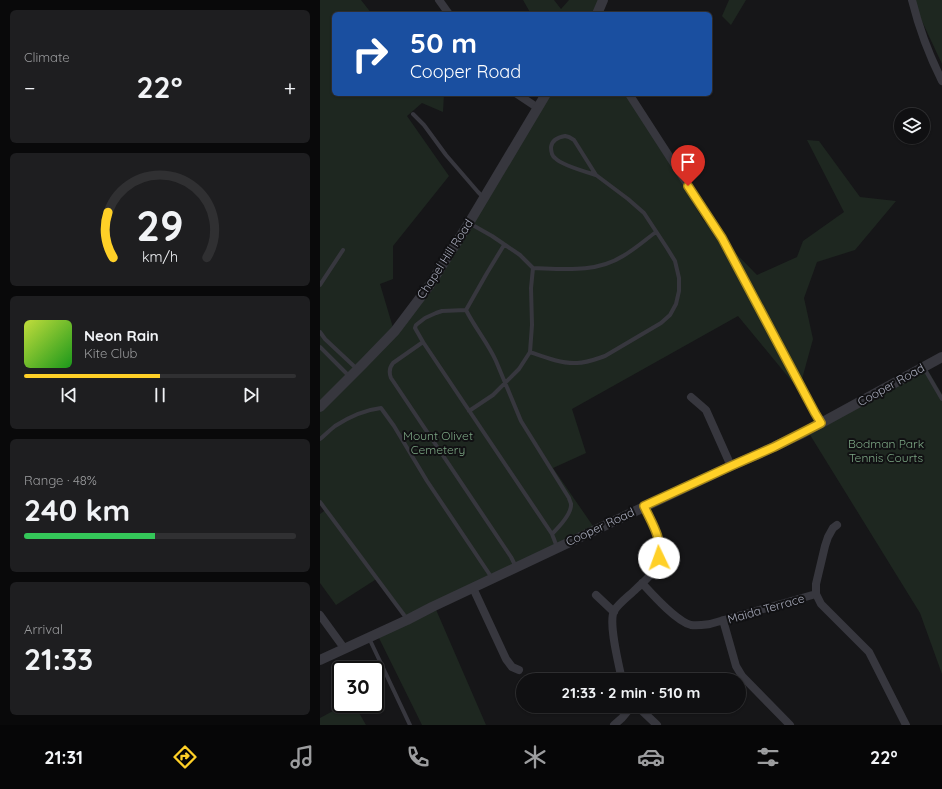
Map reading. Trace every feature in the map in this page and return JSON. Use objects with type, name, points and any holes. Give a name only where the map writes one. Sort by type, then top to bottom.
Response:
[{"type":"street","points":[[439,0],[448,12]]},
{"type":"street","points":[[598,12],[603,0]]},
{"type":"street","points":[[912,0],[925,43],[942,81]]},
{"type":"street","points":[[520,96],[538,108]]},
{"type":"street","name":"Chapel Hill Road","points":[[320,407],[395,331],[439,272],[545,96]]},
{"type":"street","points":[[630,96],[722,238],[821,423]]},
{"type":"street","name":"Cooper Road","points":[[320,660],[407,620],[644,506],[774,447],[942,357]]},
{"type":"street","points":[[691,397],[706,410],[731,466]]},
{"type":"street","points":[[621,673],[612,626],[614,612],[655,569],[659,558],[660,550],[658,535],[644,506]]},
{"type":"street","points":[[816,594],[816,584],[825,546],[833,528],[837,525]]},
{"type":"street","name":"Maida Terrace","points":[[642,583],[683,622],[699,625],[710,624],[816,594],[821,604],[868,652],[906,725]]},
{"type":"street","points":[[473,588],[506,659],[512,667],[519,670]]},
{"type":"street","points":[[596,595],[614,612]]},
{"type":"street","points":[[320,616],[344,648]]},
{"type":"street","points":[[723,620],[736,666],[742,676],[790,725]]},
{"type":"street","points":[[614,725],[626,713]]},
{"type":"street","points":[[644,713],[657,725]]},
{"type":"lane","points":[[413,114],[424,125],[446,155],[484,198]]},
{"type":"lane","points":[[530,352],[573,363],[595,360],[605,356],[661,323],[672,312],[676,304],[680,278],[674,261],[667,248],[644,213],[628,198],[596,175],[558,161],[552,155],[552,144],[557,139],[565,136],[574,140],[596,175]]},
{"type":"lane","points":[[469,223],[492,236],[520,255],[532,268],[532,325],[530,352],[519,369],[493,395],[469,411]]},
{"type":"lane","points":[[532,268],[580,269],[600,266],[623,256],[656,232]]},
{"type":"lane","points":[[466,310],[504,245]]},
{"type":"lane","points":[[320,285],[343,250]]},
{"type":"lane","points":[[466,310],[442,311],[432,314],[416,325],[415,328],[422,342],[552,534],[558,548]]},
{"type":"lane","points":[[466,310],[492,353],[521,421],[571,504],[569,513],[552,534]]},
{"type":"lane","points":[[320,332],[353,373]]},
{"type":"lane","points":[[422,342],[393,363],[390,370],[391,378],[511,557],[516,567]]},
{"type":"lane","points":[[320,347],[353,373]]},
{"type":"lane","points":[[923,367],[942,399]]},
{"type":"lane","points":[[320,439],[347,419],[363,412],[380,408],[394,426],[492,579]]},
{"type":"lane","points":[[320,502],[407,620]]},
{"type":"lane","points":[[369,638],[410,725]]},
{"type":"green space","name":"Mount Olivet Cemetery","points":[[320,0],[361,0],[370,12],[332,12],[332,96],[444,96],[443,112],[422,103],[407,116],[449,176],[393,246],[393,279],[380,284],[394,331],[545,96],[632,96],[703,220],[757,275],[797,257],[803,241],[844,212],[807,140],[819,141],[860,197],[896,201],[855,250],[817,262],[804,298],[813,339],[799,390],[738,316],[572,409],[586,453],[553,468],[595,529],[434,605],[486,725],[422,725],[376,632],[407,618],[378,578],[336,605],[320,583],[320,514],[327,509],[320,500]]},
{"type":"green space","points":[[523,0],[554,0],[561,9],[569,0],[600,0],[594,12],[530,12]]},
{"type":"green space","points":[[729,0],[746,0],[731,25],[722,16]]},
{"type":"green space","points":[[914,0],[942,0],[942,64],[914,4]]},
{"type":"green space","name":"Bodman Park Tennis Courts","points":[[926,367],[942,394],[942,674],[920,613],[807,430]]},
{"type":"green space","points":[[332,712],[332,713],[359,713],[366,725],[320,725],[320,718]]},
{"type":"route","points":[[659,558],[660,550],[658,535],[644,506],[774,447],[821,423],[722,238],[688,186]]}]
